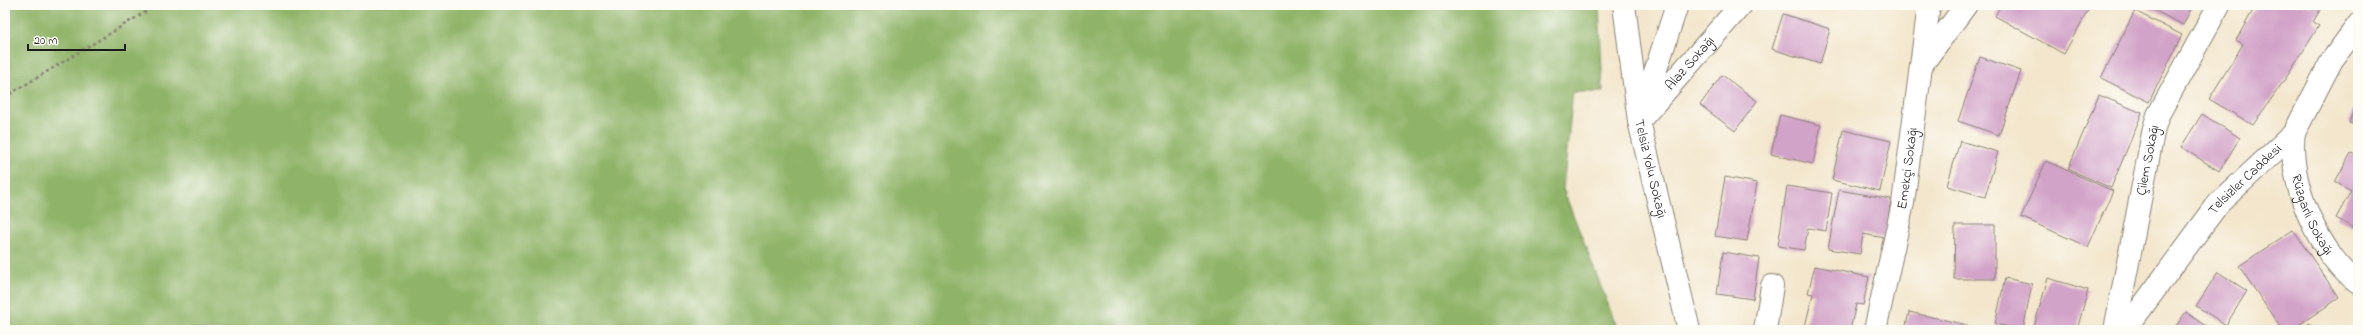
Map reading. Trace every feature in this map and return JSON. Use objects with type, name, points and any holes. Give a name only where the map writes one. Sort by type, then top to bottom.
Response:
[{"type":"street","name":"Telsiz Yolu Sokağı","points":[[1624,5],[1639,121],[1689,330]]},
{"type":"street","points":[[1639,121],[1677,5]]},
{"type":"street","name":"Alaz Sokağı","points":[[1639,121],[1741,5]]},
{"type":"street","name":"Emekçi Sokağı","points":[[1875,330],[1903,203],[1929,5]]},
{"type":"street","points":[[1922,64],[1966,5]]},
{"type":"street","name":"Çilem Sokağı","points":[[2115,330],[2154,128],[2158,115],[2219,5]]},
{"type":"street","name":"Telsizler Caddesi","points":[[2126,330],[2218,204],[2294,134],[2332,60],[2358,25]]},
{"type":"street","name":"Rüzgarlı Sokağı","points":[[2294,134],[2293,163],[2304,202],[2324,244],[2340,265],[2358,284]]},
{"type":"street","points":[[1765,330],[1772,286]]},
{"type":"path","points":[[5,97],[157,5]]},
{"type":"green space","points":[[5,5],[1599,5],[1603,92],[1573,92],[1563,189],[1618,330],[5,330]]},
{"type":"building","points":[[2001,5],[2091,5],[2064,54],[1995,16]]},
{"type":"building","points":[[2144,5],[2193,5],[2183,25]]},
{"type":"building","points":[[2256,5],[2323,5],[2313,22],[2319,26],[2290,72],[2253,125],[2209,99],[2243,44],[2236,40]]},
{"type":"building","points":[[2135,11],[2182,35],[2149,102],[2101,78]]},
{"type":"building","points":[[1783,14],[1830,29],[1820,64],[1772,49]]},
{"type":"building","points":[[1980,57],[2021,71],[1999,135],[1958,121]]},
{"type":"building","points":[[1722,75],[1757,101],[1735,131],[1700,105]]},
{"type":"building","points":[[2099,95],[2142,113],[2111,188],[2068,169]]},
{"type":"building","points":[[2358,98],[2358,126],[2349,123]]},
{"type":"building","points":[[2202,114],[2240,138],[2219,171],[2181,147]]},
{"type":"building","points":[[1780,115],[1821,125],[1813,164],[1771,154]]},
{"type":"building","points":[[1843,130],[1891,141],[1880,191],[1832,180]]},
{"type":"building","points":[[1960,141],[1998,152],[1985,197],[1947,186]]},
{"type":"building","points":[[2351,153],[2358,156],[2358,230],[2336,218],[2351,191],[2335,182]]},
{"type":"building","points":[[2046,161],[2113,191],[2088,247],[2021,217]]},
{"type":"building","points":[[1725,177],[1757,183],[1747,241],[1715,236]]},
{"type":"building","points":[[1787,186],[1832,193],[1826,231],[1808,228],[1804,250],[1778,246]]},
{"type":"building","points":[[1839,190],[1891,199],[1885,238],[1863,234],[1860,254],[1828,249]]},
{"type":"building","points":[[1955,225],[1995,225],[1995,279],[1954,279]]},
{"type":"building","points":[[2293,230],[2339,298],[2291,330],[2282,330],[2239,266]]},
{"type":"building","points":[[1723,252],[1759,258],[1753,299],[1717,294]]},
{"type":"building","points":[[1815,266],[1869,277],[1863,305],[1856,304],[1850,330],[1804,330],[1813,294],[1808,293]]},
{"type":"building","points":[[2218,272],[2247,291],[2226,325],[2196,306]]},
{"type":"building","points":[[2005,278],[2032,284],[2023,330],[1995,324]]},
{"type":"building","points":[[2048,278],[2088,290],[2077,330],[2033,330]]},
{"type":"building","points":[[1909,312],[1967,325],[1966,330],[1905,330]]},
{"type":"building","points":[[2186,312],[2211,330],[2173,330]]},
{"type":"building","points":[[2309,323],[2317,330],[2303,330]]}]
